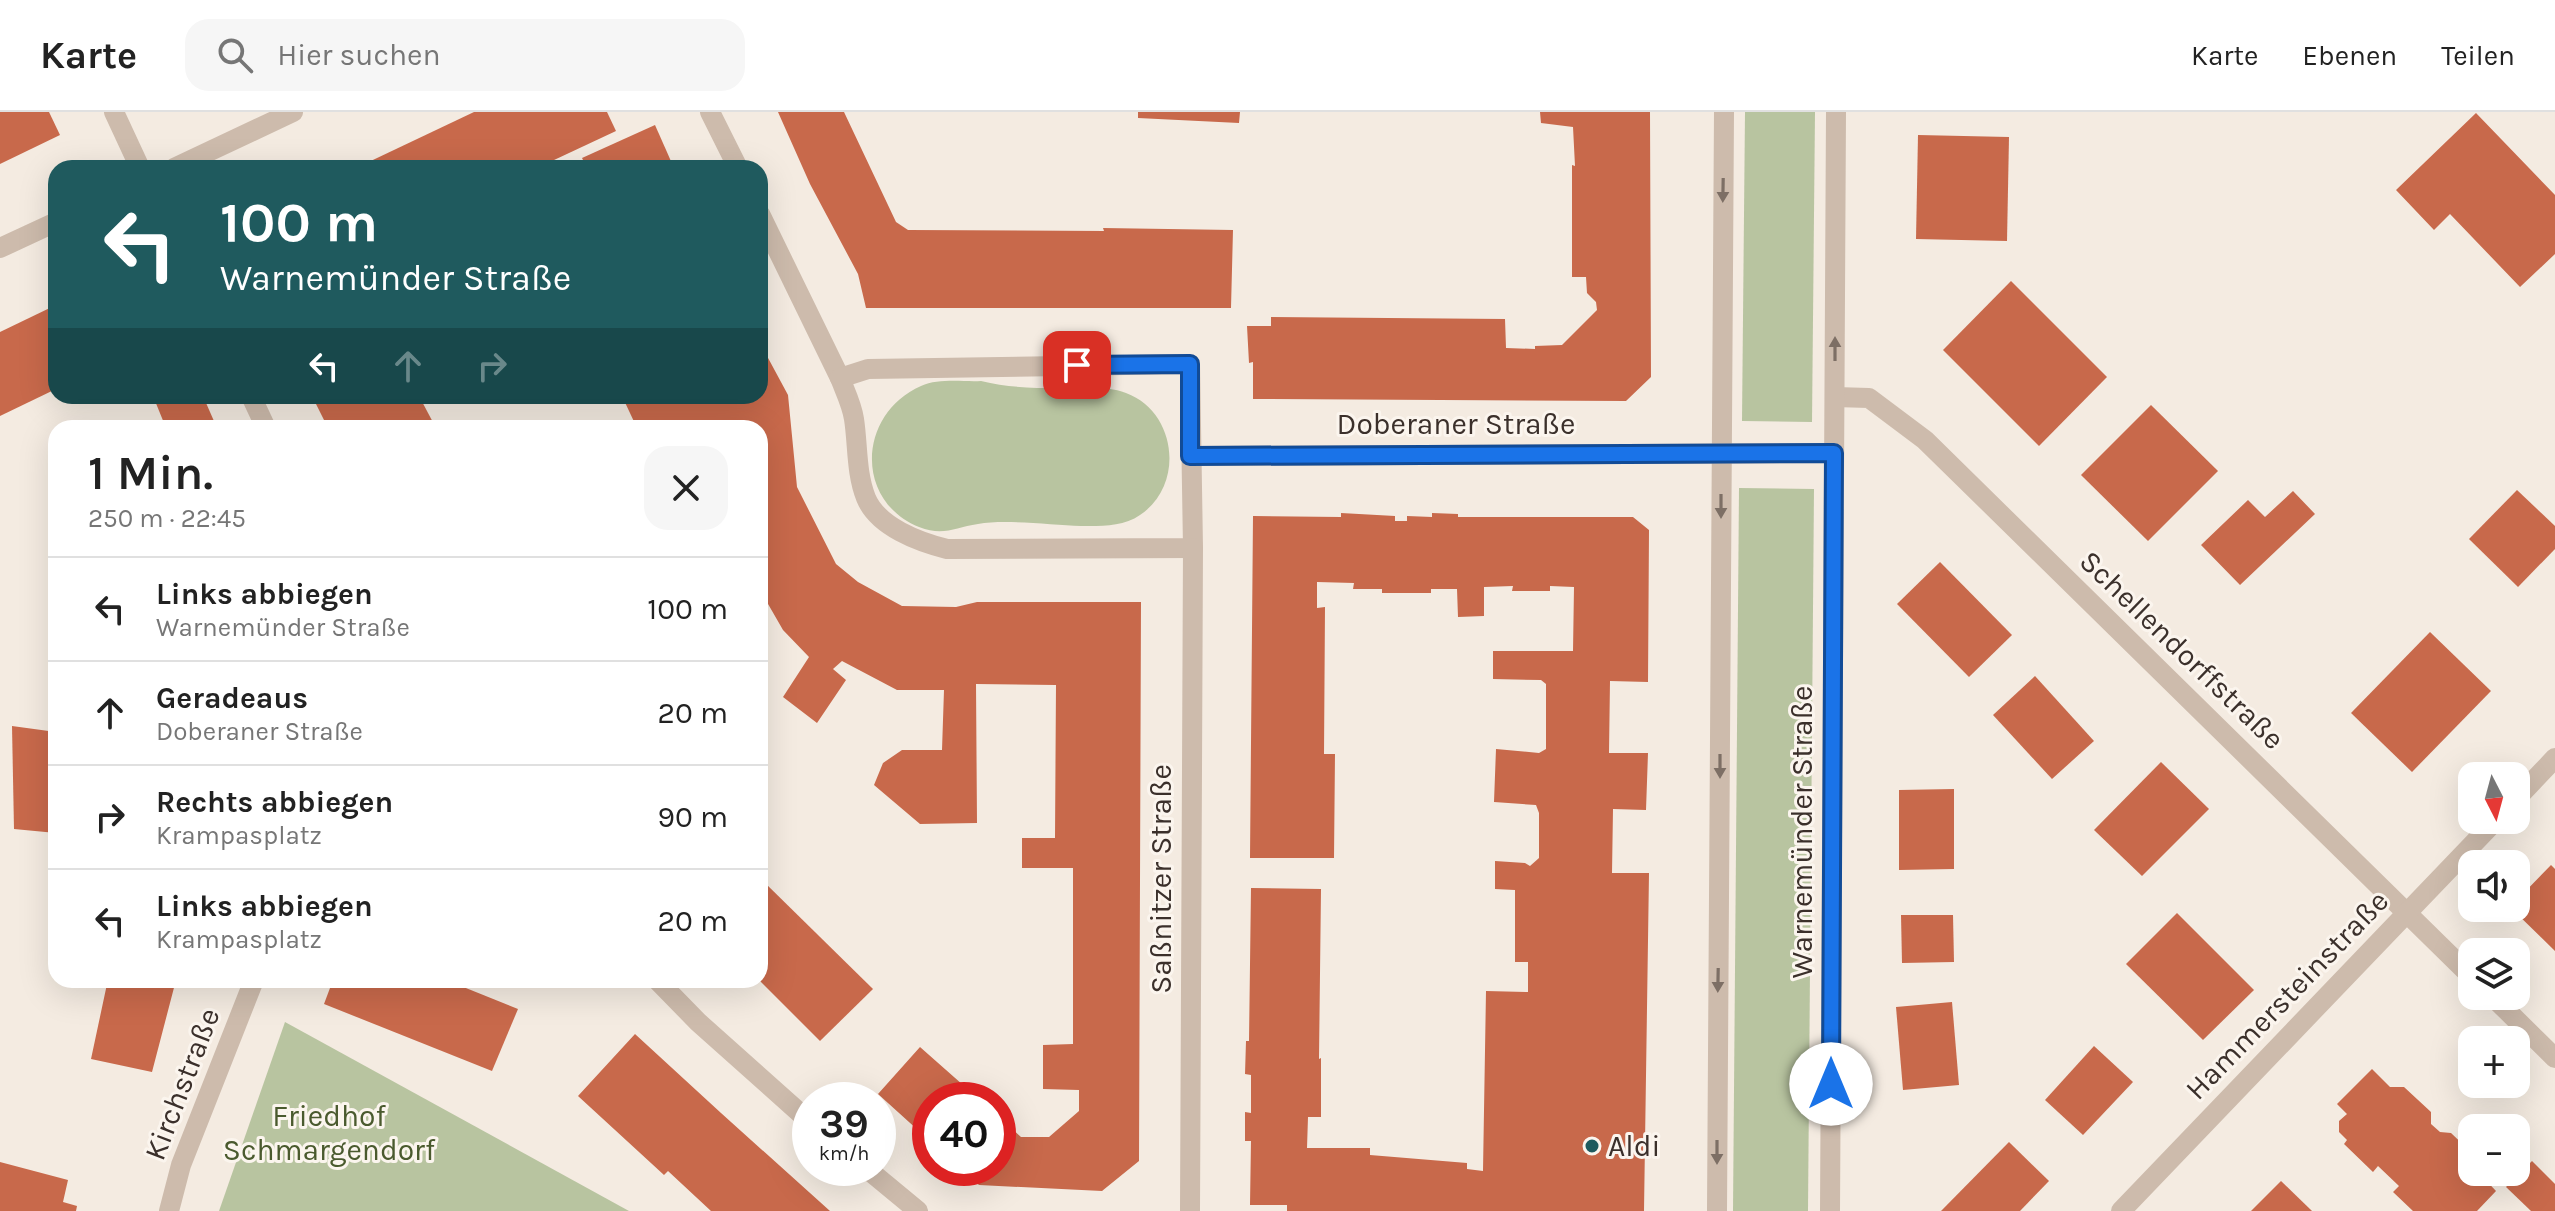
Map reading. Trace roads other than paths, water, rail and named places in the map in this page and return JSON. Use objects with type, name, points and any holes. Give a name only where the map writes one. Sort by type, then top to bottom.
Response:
[{"type":"street","points":[[114,112],[136,160]]},
{"type":"street","points":[[191,160],[293,112]]},
{"type":"street","points":[[710,112],[734,160]]},
{"type":"street","points":[[1717,1211],[1724,112]]},
{"type":"street","name":"Warnemünder Straße","points":[[1830,1211],[1836,112]]},
{"type":"street","points":[[0,248],[48,226]]},
{"type":"street","points":[[768,230],[840,378],[854,416],[859,469],[867,501],[887,523],[912,540],[947,549],[1193,548]]},
{"type":"street","name":"Saßnitzer Straße","points":[[840,378],[868,369],[1190,364],[1193,548],[1190,1211]]},
{"type":"street","name":"Schellendorffstraße","points":[[1835,397],[1869,398],[1925,440],[2458,963]]},
{"type":"street","points":[[1721,454],[1834,453]]},
{"type":"street","name":"Doberaner Straße","points":[[1190,456],[1721,454]]},
{"type":"street","points":[[2530,784],[2555,758]]},
{"type":"street","name":"Hammersteinstraße","points":[[2121,1211],[2482,834]]},
{"type":"street","name":"Kirchstraße","points":[[169,1211],[181,1165],[251,988]]},
{"type":"street","points":[[665,988],[792,1106]]},
{"type":"street","points":[[2506,1010],[2555,1058]]},
{"type":"street","points":[[888,1186],[918,1211]]},
{"type":"place","name":"Aldi","points":[[1592,1146]]},
{"type":"park label","name":"Friedhof Schmargendorf","points":[[329,1133]]}]
